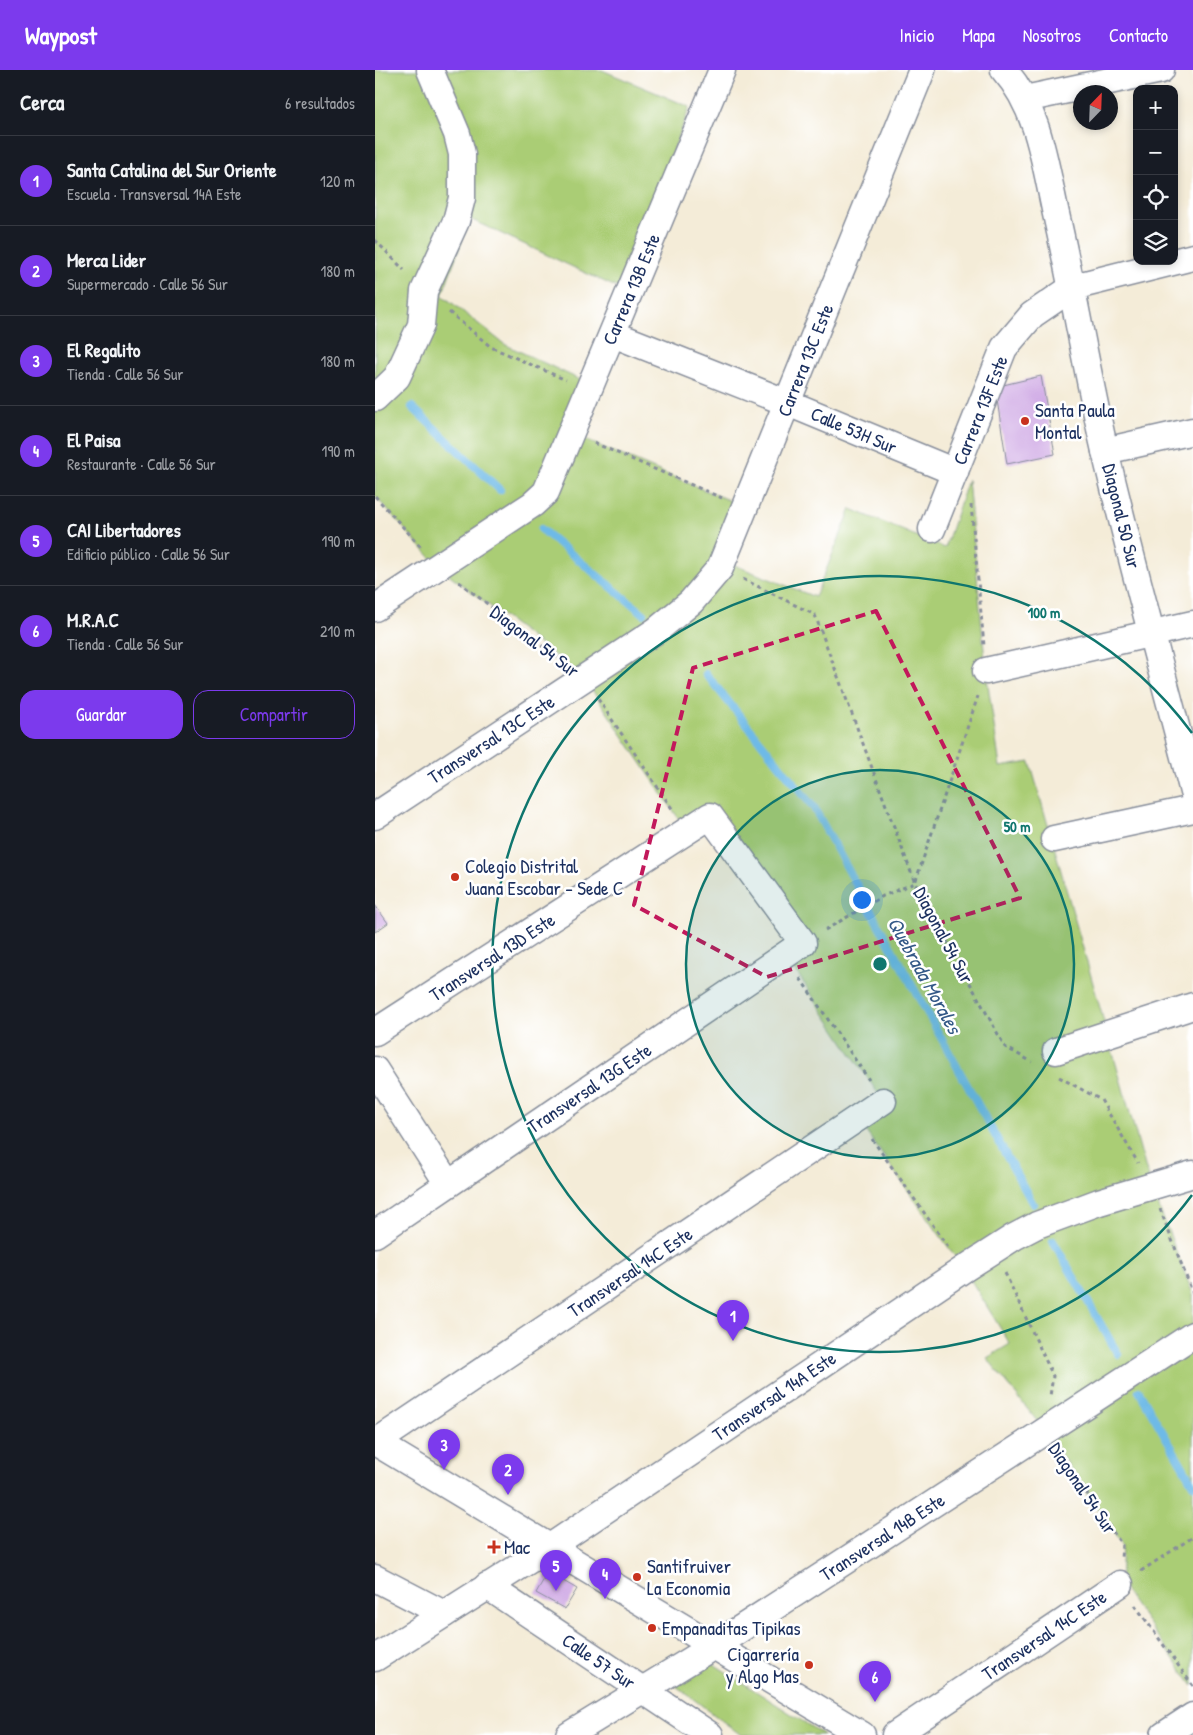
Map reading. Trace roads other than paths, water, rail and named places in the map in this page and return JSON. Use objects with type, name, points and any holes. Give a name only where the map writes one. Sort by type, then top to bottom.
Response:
[{"type":"street","points":[[376,397],[397,377],[409,354],[421,325],[424,291],[456,222],[463,198],[462,154],[457,134],[430,70]]},
{"type":"street","name":"Carrera 13B Este","points":[[375,608],[533,504],[546,492],[722,70]]},
{"type":"street","name":"Carrera 13C Este","points":[[657,630],[691,602],[720,568],[922,70]]},
{"type":"street","name":"Diagonal 50 Sur","points":[[1005,70],[1014,80],[1025,99],[1040,142],[1073,288],[1105,450],[1193,792]]},
{"type":"street","points":[[1025,99],[1161,70]]},
{"type":"street","name":"Carrera 13F Este","points":[[932,529],[1004,348],[1032,315],[1073,288],[1193,257]]},
{"type":"street","name":"Calle 53H Sur","points":[[613,334],[955,472]]},
{"type":"street","points":[[1105,450],[1193,431]]},
{"type":"street","points":[[986,670],[1193,624]]},
{"type":"street","name":"Transversal 13C Este","points":[[375,816],[657,630]]},
{"type":"street","points":[[1054,839],[1193,809]]},
{"type":"street","name":"Transversal 13D Este","points":[[375,1032],[710,816],[794,949]]},
{"type":"street","name":"Transversal 13G Este","points":[[375,1234],[794,949]]},
{"type":"street","points":[[1049,1063],[1193,1006]]},
{"type":"street","points":[[375,1070],[448,1184]]},
{"type":"street","name":"Transversal 14C Este","points":[[375,1442],[883,1101]]},
{"type":"street","name":"Transversal 14A Este","points":[[375,1658],[550,1547],[994,1250],[1037,1225],[1099,1202],[1193,1174]]},
{"type":"street","name":"Transversal 14B Este","points":[[569,1735],[714,1646],[1193,1336]]},
{"type":"street","points":[[375,1442],[862,1735]]},
{"type":"street","points":[[375,1578],[444,1614]]},
{"type":"street","name":"Transversal 14C Este","points":[[895,1735],[1120,1584]]},
{"type":"street","name":"Calle 57 Sur","points":[[487,1586],[710,1735]]},
{"type":"street","points":[[1164,1735],[1193,1716]]},
{"type":"waterway","name":"Quebrada Morales","points":[[412,407],[500,490]]},
{"type":"waterway","name":"Quebrada Morales","points":[[541,529],[644,614]]},
{"type":"waterway","name":"Quebrada Morales","points":[[706,674],[814,808],[1033,1204]]},
{"type":"waterway","name":"Quebrada Morales","points":[[1053,1241],[1118,1354]]},
{"type":"waterway","name":"Quebrada Morales","points":[[1139,1391],[1193,1484]]},
{"type":"place","name":"Santa Paula Montal","points":[[1025,421]]},
{"type":"place","name":"Colegio Distrital Juana Escobar - Sede C","points":[[455,877]]},
{"type":"place","name":"Santa Catalina del Sur Oriente","points":[[733,1341]]},
{"type":"place","name":"El Regalito","points":[[444,1470]]},
{"type":"place","name":"Merca Lider","points":[[508,1495]]},
{"type":"place","name":"Mac","points":[[494,1547]]},
{"type":"place","name":"Santifruiver La Economia","points":[[637,1577]]},
{"type":"place","name":"CAI Libertadores","points":[[556,1591]]},
{"type":"place","name":"El Paisa","points":[[605,1599]]},
{"type":"place","name":"Empanaditas Tipikas","points":[[652,1628]]},
{"type":"place","name":"Cigarrería y Algo Mas","points":[[809,1665]]},
{"type":"place","name":"M.R.A.C","points":[[875,1702]]}]
